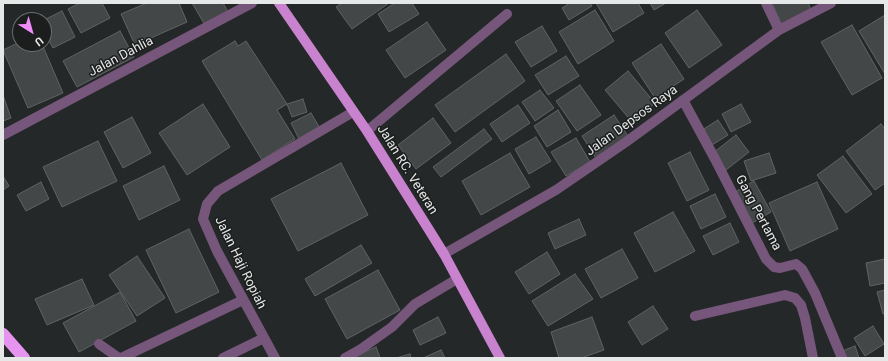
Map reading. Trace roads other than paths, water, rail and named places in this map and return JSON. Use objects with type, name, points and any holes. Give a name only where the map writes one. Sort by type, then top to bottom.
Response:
[{"type":"highway","points":[[3,334],[24,358]]},
{"type":"main road","name":"Jalan RC. Veteran","points":[[279,3],[367,131],[444,254],[500,358]]},
{"type":"street","name":"Jalan Dahlia","points":[[3,135],[252,3]]},
{"type":"street","points":[[766,3],[779,30]]},
{"type":"street","name":"Jalan Depsos Raya","points":[[444,254],[556,190],[626,142],[779,30],[815,7],[831,3]]},
{"type":"street","points":[[367,131],[507,14]]},
{"type":"street","name":"Gang Pertama","points":[[683,100],[766,259],[777,268],[796,264],[802,269],[815,293],[842,358]]},
{"type":"street","name":"Jalan Haji Ropiah","points":[[275,358],[217,251],[203,219],[207,204],[218,191],[354,112]]},
{"type":"street","points":[[345,358],[361,349],[387,330],[407,311],[426,297],[457,278]]},
{"type":"street","points":[[695,316],[785,295],[796,298],[801,305],[805,318],[813,358]]},
{"type":"street","points":[[98,344],[120,358],[243,300]]},
{"type":"street","points":[[223,358],[264,338]]}]
